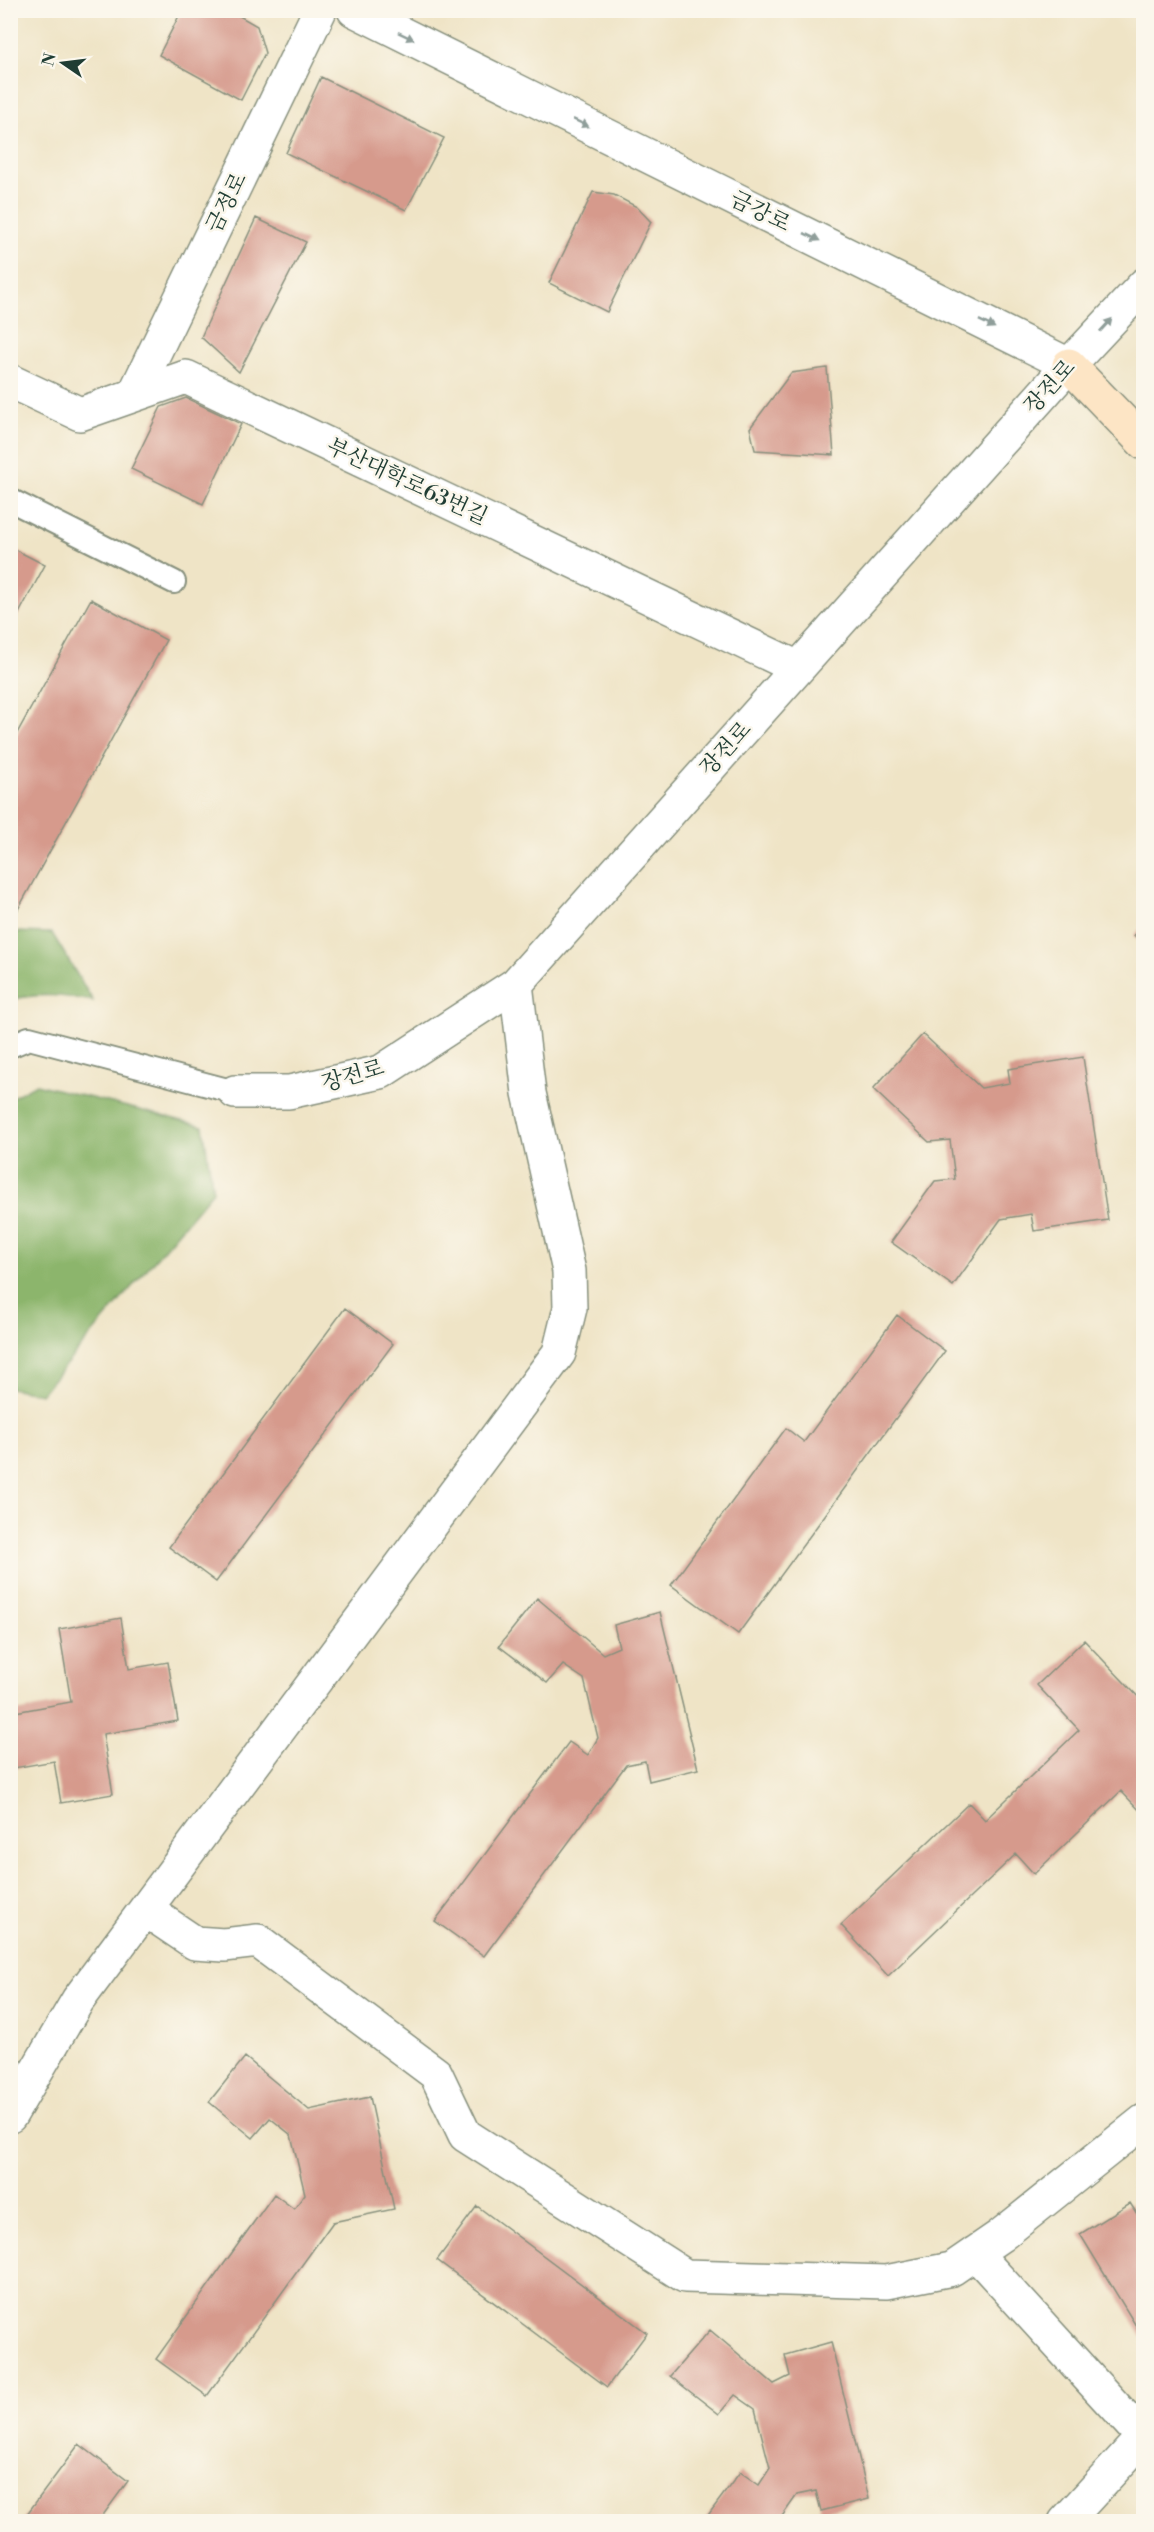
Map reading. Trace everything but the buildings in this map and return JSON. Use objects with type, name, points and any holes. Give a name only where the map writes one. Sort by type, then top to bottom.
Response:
[{"type":"main road","name":"금강로","points":[[1069,365],[1143,443]]},
{"type":"street","name":"금정로","points":[[134,395],[320,10]]},
{"type":"street","name":"금강로","points":[[354,10],[1069,365]]},
{"type":"street","name":"장전로","points":[[235,1092],[289,1092],[381,1072],[516,984],[1143,285]]},
{"type":"street","name":"부산대학로63번길","points":[[10,381],[80,414],[186,377],[798,668]]},
{"type":"street","points":[[10,2116],[78,2001],[559,1353],[570,1308],[569,1271],[529,1093],[516,984]]},
{"type":"street","points":[[146,1910],[195,1943],[224,1945],[258,1941],[436,2074],[465,2135],[685,2276],[886,2282],[952,2269],[1000,2236],[1143,2121]]},
{"type":"street","points":[[975,2253],[1143,2436],[1065,2522]]},
{"type":"lane","points":[[10,500],[174,582]]},
{"type":"lane","points":[[10,1046],[29,1038],[235,1092]]},
{"type":"green space","points":[[11,932],[52,933],[93,1001],[41,995],[11,1000]]},
{"type":"green space","points":[[36,1084],[203,1126],[213,1191],[41,1394],[10,1388],[11,1098]]}]
